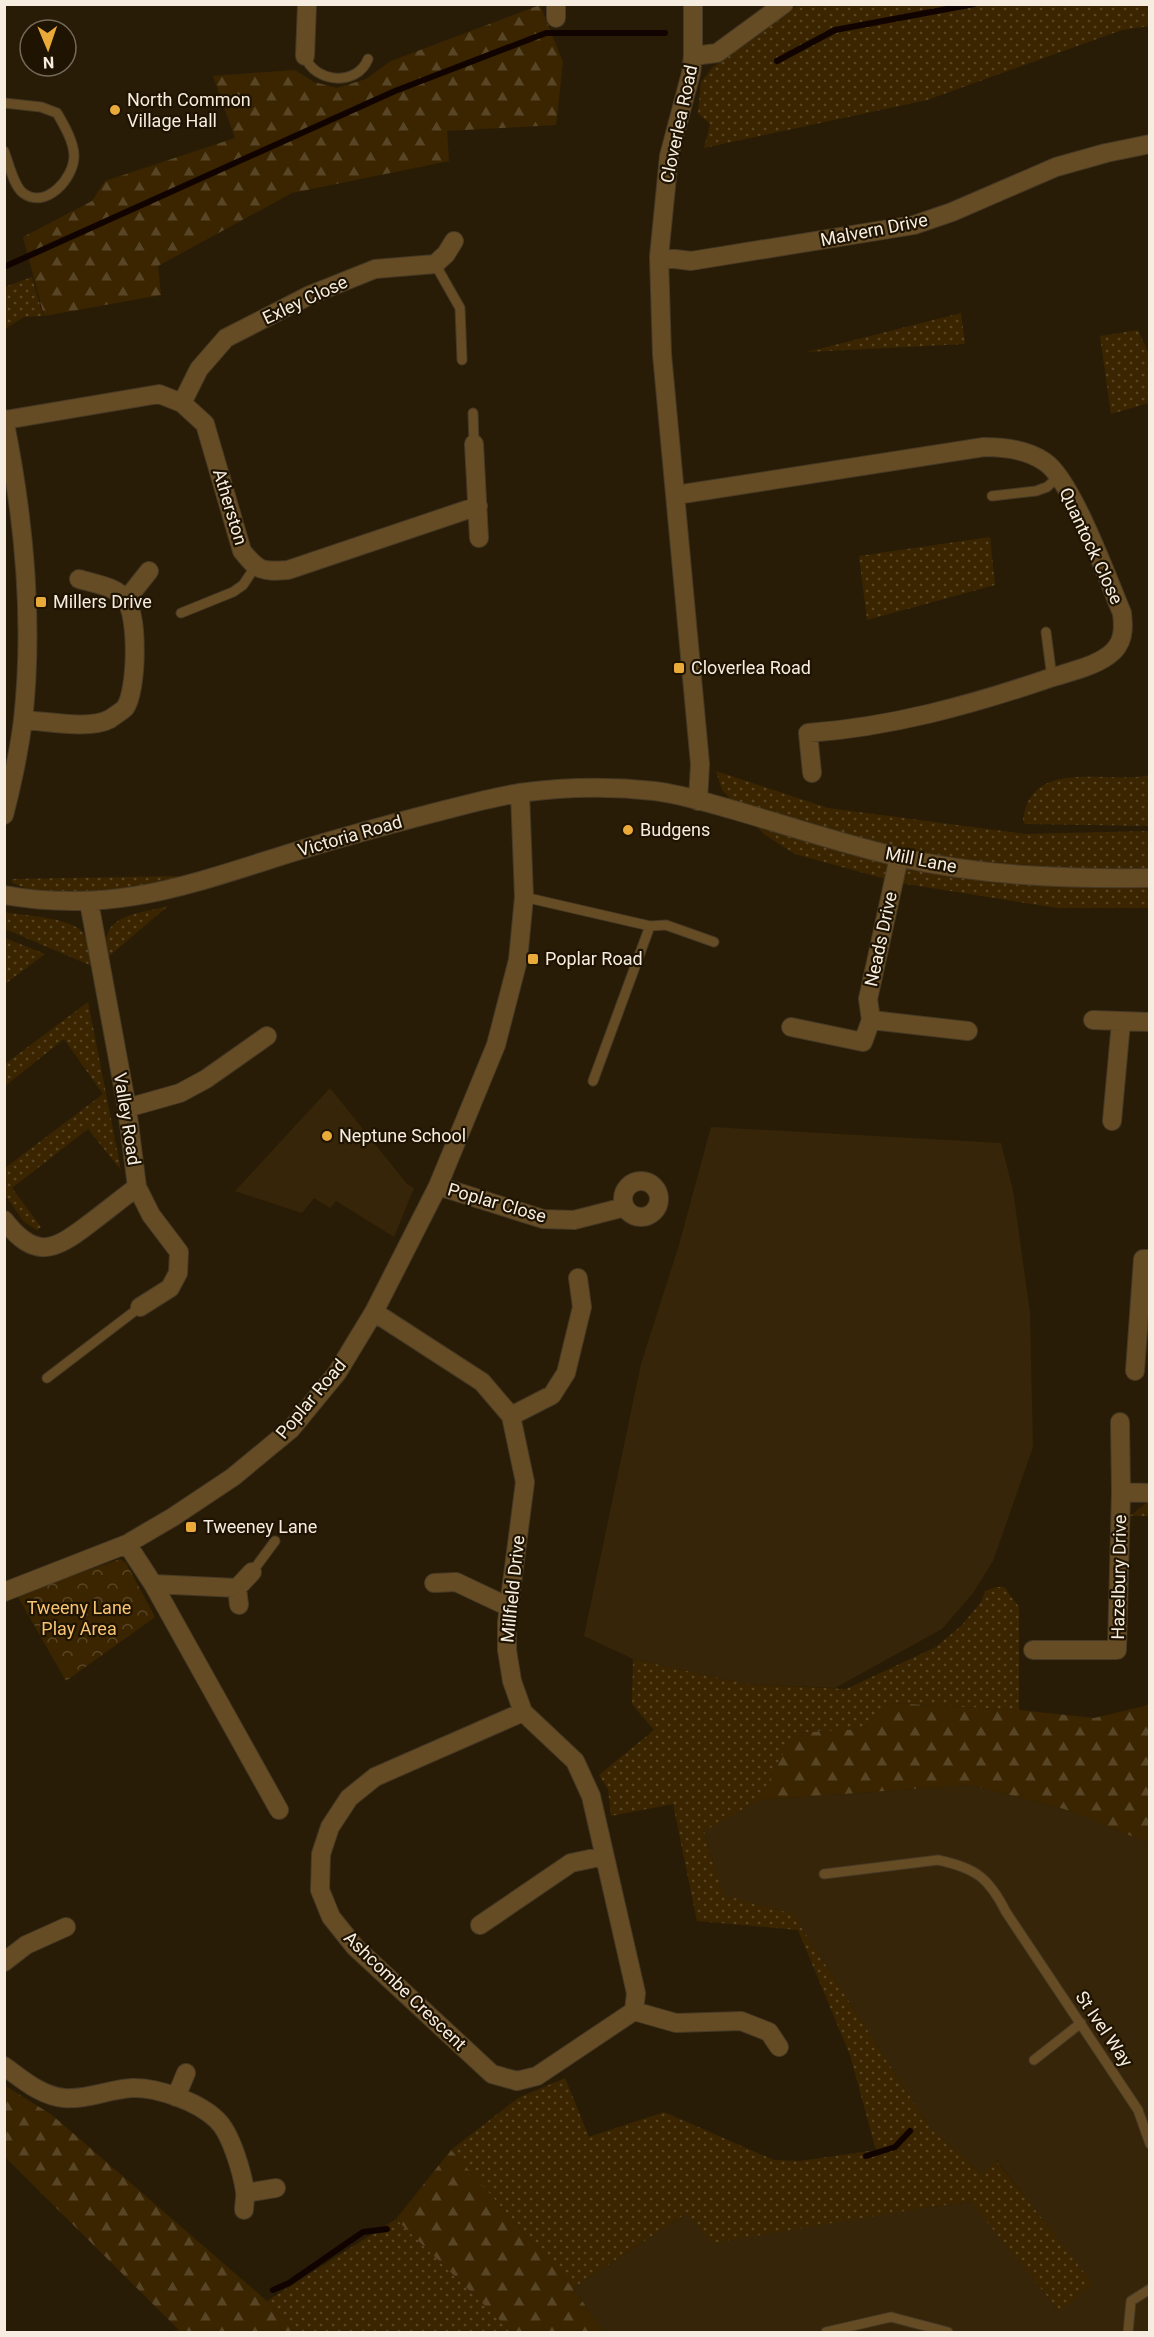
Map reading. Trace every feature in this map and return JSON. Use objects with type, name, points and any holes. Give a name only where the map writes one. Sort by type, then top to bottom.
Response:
[{"type":"street","points":[[304,56],[307,4]]},
{"type":"street","points":[[693,4],[693,56]]},
{"type":"street","name":"Cloverlea Road","points":[[698,801],[699,764],[662,354],[659,257],[669,156],[691,73],[693,56],[717,53],[784,4]]},
{"type":"street","name":"Malvern Drive","points":[[659,257],[691,261],[915,225],[952,212],[1056,167],[1149,144]]},
{"type":"street","points":[[435,264],[446,254],[454,241]]},
{"type":"street","name":"Exley Close","points":[[182,403],[199,369],[226,338],[310,294],[375,269],[435,264]]},
{"type":"street","name":"Atherston","points":[[5,419],[159,394],[182,403],[205,424],[242,551],[255,567],[271,571],[288,570],[478,506]]},
{"type":"street","points":[[4,815],[9,779],[23,720],[28,611],[13,527],[16,481],[5,419]]},
{"type":"street","points":[[474,444],[479,538]]},
{"type":"street","name":"Quantock Close","points":[[676,495],[984,447],[1002,447],[1026,453],[1047,463],[1068,490],[1122,613],[1124,629],[1120,643],[1110,654],[1081,668],[993,697],[890,724],[808,734],[812,773]]},
{"type":"street","points":[[126,600],[149,571]]},
{"type":"street","points":[[23,720],[92,724],[109,720],[126,707],[134,679],[135,647],[132,614],[126,600],[114,590],[79,579]]},
{"type":"street","name":"Victoria Road","points":[[4,895],[39,902],[88,902],[140,897],[197,883],[386,825],[520,793],[598,788],[655,791],[698,801]]},
{"type":"street","name":"Poplar Road","points":[[4,1592],[127,1544],[233,1477],[291,1429],[337,1373],[374,1312],[438,1186],[496,1045],[518,960],[524,897],[520,793]]},
{"type":"street","name":"Mill Lane","points":[[698,801],[899,857],[990,873],[1068,879],[1149,878]]},
{"type":"street","name":"Neads Drive","points":[[871,1020],[868,999],[899,857]]},
{"type":"street","name":"Valley Road","points":[[88,902],[127,1108],[137,1187],[151,1215],[179,1252],[178,1273],[170,1288],[140,1306]]},
{"type":"street","points":[[790,1028],[863,1042],[871,1020],[968,1032]]},
{"type":"street","points":[[1093,1020],[1149,1022]]},
{"type":"street","points":[[1112,1121],[1121,1022]]},
{"type":"street","points":[[127,1108],[180,1093],[206,1079],[267,1035]]},
{"type":"street","name":"Poplar Close","points":[[438,1186],[543,1219],[574,1220],[625,1207]]},
{"type":"street","points":[[4,1220],[17,1237],[34,1246],[53,1248],[69,1240],[137,1187]]},
{"type":"street","points":[[1135,1371],[1143,1259],[1149,1259]]},
{"type":"street","points":[[511,1416],[552,1395],[566,1373],[582,1307],[578,1278]]},
{"type":"street","name":"Millfield Drive","points":[[374,1312],[482,1382],[511,1416],[525,1482],[509,1607],[507,1650],[512,1682],[523,1712],[575,1761],[591,1796],[636,1993],[634,2012]]},
{"type":"street","name":"Hazelbury Drive","points":[[1033,1650],[1118,1650],[1120,1422]]},
{"type":"street","name":"Hazelbury Drive","points":[[1121,1492],[1149,1493]]},
{"type":"street","points":[[127,1544],[153,1584],[279,1810]]},
{"type":"street","points":[[153,1584],[190,1592],[238,1596],[252,1572]]},
{"type":"street","points":[[434,1583],[456,1582],[509,1607]]},
{"type":"street","name":"Ashcombe Crescent","points":[[523,1712],[375,1777],[349,1798],[330,1827],[321,1854],[320,1890],[331,1917],[355,1947],[492,2074],[518,2081],[537,2076],[634,2012]]},
{"type":"street","points":[[480,1925],[571,1863],[604,1856]]},
{"type":"street","points":[[5,1961],[26,1945],[66,1928]]},
{"type":"street","points":[[634,2012],[676,2023],[741,2020],[769,2032],[779,2047]]},
{"type":"street","points":[[4,2066],[33,2087],[64,2098],[133,2088],[158,2091],[176,2097],[216,2119],[226,2131],[245,2201],[276,2188]]},
{"type":"street","points":[[176,2097],[186,2073]]},
{"type":"lane","points":[[304,56],[308,66],[325,76],[344,79],[365,67],[368,58]]},
{"type":"lane","points":[[4,103],[41,107],[57,113],[73,149],[74,159],[60,189],[45,196],[34,197],[24,194],[17,186],[4,151]]},
{"type":"lane","points":[[435,264],[460,308],[462,360]]},
{"type":"lane","points":[[473,413],[474,444]]},
{"type":"lane","points":[[992,496],[1036,491],[1047,487],[1058,477]]},
{"type":"lane","points":[[181,613],[243,585],[255,567]]},
{"type":"lane","points":[[1046,632],[1052,678]]},
{"type":"lane","points":[[524,897],[650,926],[666,925],[714,942]]},
{"type":"lane","points":[[593,1081],[650,926]]},
{"type":"lane","points":[[47,1378],[140,1306]]},
{"type":"lane","points":[[252,1572],[275,1541]]},
{"type":"lane","name":"St Ivel Way","points":[[824,1874],[938,1860],[956,1863],[984,1878],[1138,2110],[1149,2144]]},
{"type":"lane","points":[[1034,2060],[1081,2023]]},
{"type":"lane","points":[[1128,2332],[1131,2301],[1149,2289]]},
{"type":"lane","points":[[826,2332],[891,2317],[948,2332]]},
{"type":"shaded area","name":"Neptune School","points":[[330,1088],[407,1184],[414,1188],[394,1237],[336,1201],[330,1208],[314,1198],[302,1213],[235,1191]]},
{"type":"shaded area","points":[[711,1127],[1001,1143],[1013,1190],[1030,1313],[1033,1447],[993,1561],[973,1593],[942,1629],[835,1688],[746,1684],[633,1659],[584,1636],[641,1364],[679,1245]]},
{"type":"shaded area","points":[[971,1785],[1064,1809],[1149,1843],[1149,2332],[604,2332],[573,2288],[687,2213],[917,2209],[972,2202],[1058,2310],[1092,2285],[997,2160],[982,2174],[930,2128],[793,1914],[723,1896],[704,1830],[759,1800]]},
{"type":"green space","points":[[540,5],[563,62],[556,125],[447,131],[449,161],[292,193],[158,266],[161,295],[44,316],[23,237],[92,201],[105,181],[235,138],[213,76],[295,70],[314,82],[337,88],[366,79],[391,61]]},
{"type":"green space","points":[[798,5],[1149,5],[1149,26],[1122,30],[927,100],[704,148],[710,124],[698,113],[701,82],[712,68]]},
{"type":"green space","points":[[32,277],[43,316],[24,317],[5,329],[5,287]]},
{"type":"green space","points":[[961,313],[965,344],[807,352]]},
{"type":"green space","points":[[1138,330],[1149,354],[1149,403],[1111,414],[1100,336]]},
{"type":"green space","points":[[990,537],[995,585],[867,620],[859,556]]},
{"type":"green space","points":[[716,771],[828,808],[1026,834],[1149,831],[1149,908],[1057,908],[900,883],[795,854],[765,835],[722,790]]},
{"type":"green space","points":[[1149,775],[1149,826],[1025,824],[1023,820],[1029,800],[1040,787],[1056,780],[1074,777]]},
{"type":"green space","points":[[181,876],[184,879],[144,887],[73,894],[30,890],[13,883],[11,879]]},
{"type":"green space","points":[[168,906],[108,957],[106,943],[108,932],[114,924],[132,915]]},
{"type":"green space","points":[[4,912],[47,918],[78,928],[86,938],[92,966],[5,929]]},
{"type":"green space","points":[[5,938],[45,954],[5,984]]},
{"type":"green space","points":[[88,1002],[121,1170],[88,1129],[12,1188],[41,1227],[37,1230],[24,1222],[5,1195],[5,1168],[103,1094],[64,1039],[5,1086],[5,1064]]},
{"type":"green space","points":[[1149,1501],[1149,1516],[1130,1516]]},
{"type":"green space","name":"Tweeny Lane Play Area","points":[[120,1559],[126,1563],[155,1617],[66,1681],[17,1595]]},
{"type":"green space","points":[[1004,1587],[1019,1607],[1019,1710],[892,1703],[863,1729],[794,1733],[759,1800],[704,1831],[723,1895],[793,1914],[930,2128],[982,2174],[996,2160],[1093,2284],[1059,2311],[971,2202],[712,2243],[687,2213],[573,2288],[451,2150],[518,2098],[565,2078],[589,2137],[664,2112],[774,2160],[800,2161],[876,2150],[850,2055],[798,1930],[697,1921],[673,1804],[611,1816],[608,1789],[599,1775],[654,1730],[632,1704],[633,1659],[746,1684],[846,1689],[936,1647],[962,1625],[981,1602],[985,1591]]},
{"type":"green space","points":[[891,1703],[1019,1710],[1094,1718],[1149,1705],[1149,1843],[1064,1809],[971,1785],[759,1800],[794,1733],[863,1729]]},
{"type":"green space","points":[[4,2085],[52,2115],[267,2301],[296,2332],[164,2332],[179,2330],[5,2157]]},
{"type":"green space","points":[[451,2150],[573,2288],[604,2332],[512,2332],[396,2219]]},
{"type":"green space","points":[[396,2219],[512,2332],[296,2332],[267,2301]]},
{"type":"waterway","points":[[777,61],[835,30],[974,4]]},
{"type":"waterway","points":[[4,267],[395,91],[546,33],[665,33]]},
{"type":"waterway","points":[[866,2156],[895,2147],[910,2131]]},
{"type":"waterway","points":[[273,2290],[289,2283],[363,2232],[387,2229]]},
{"type":"place","name":"North Common Village Hall","points":[[115,110]]},
{"type":"place","name":"Millers Drive","points":[[41,602]]},
{"type":"place","name":"Cloverlea Road","points":[[679,668]]},
{"type":"place","name":"Budgens","points":[[628,830]]},
{"type":"place","name":"Poplar Road","points":[[533,959]]},
{"type":"place","name":"Neptune School","points":[[327,1136]]},
{"type":"place","name":"Tweeney Lane","points":[[191,1527]]}]
